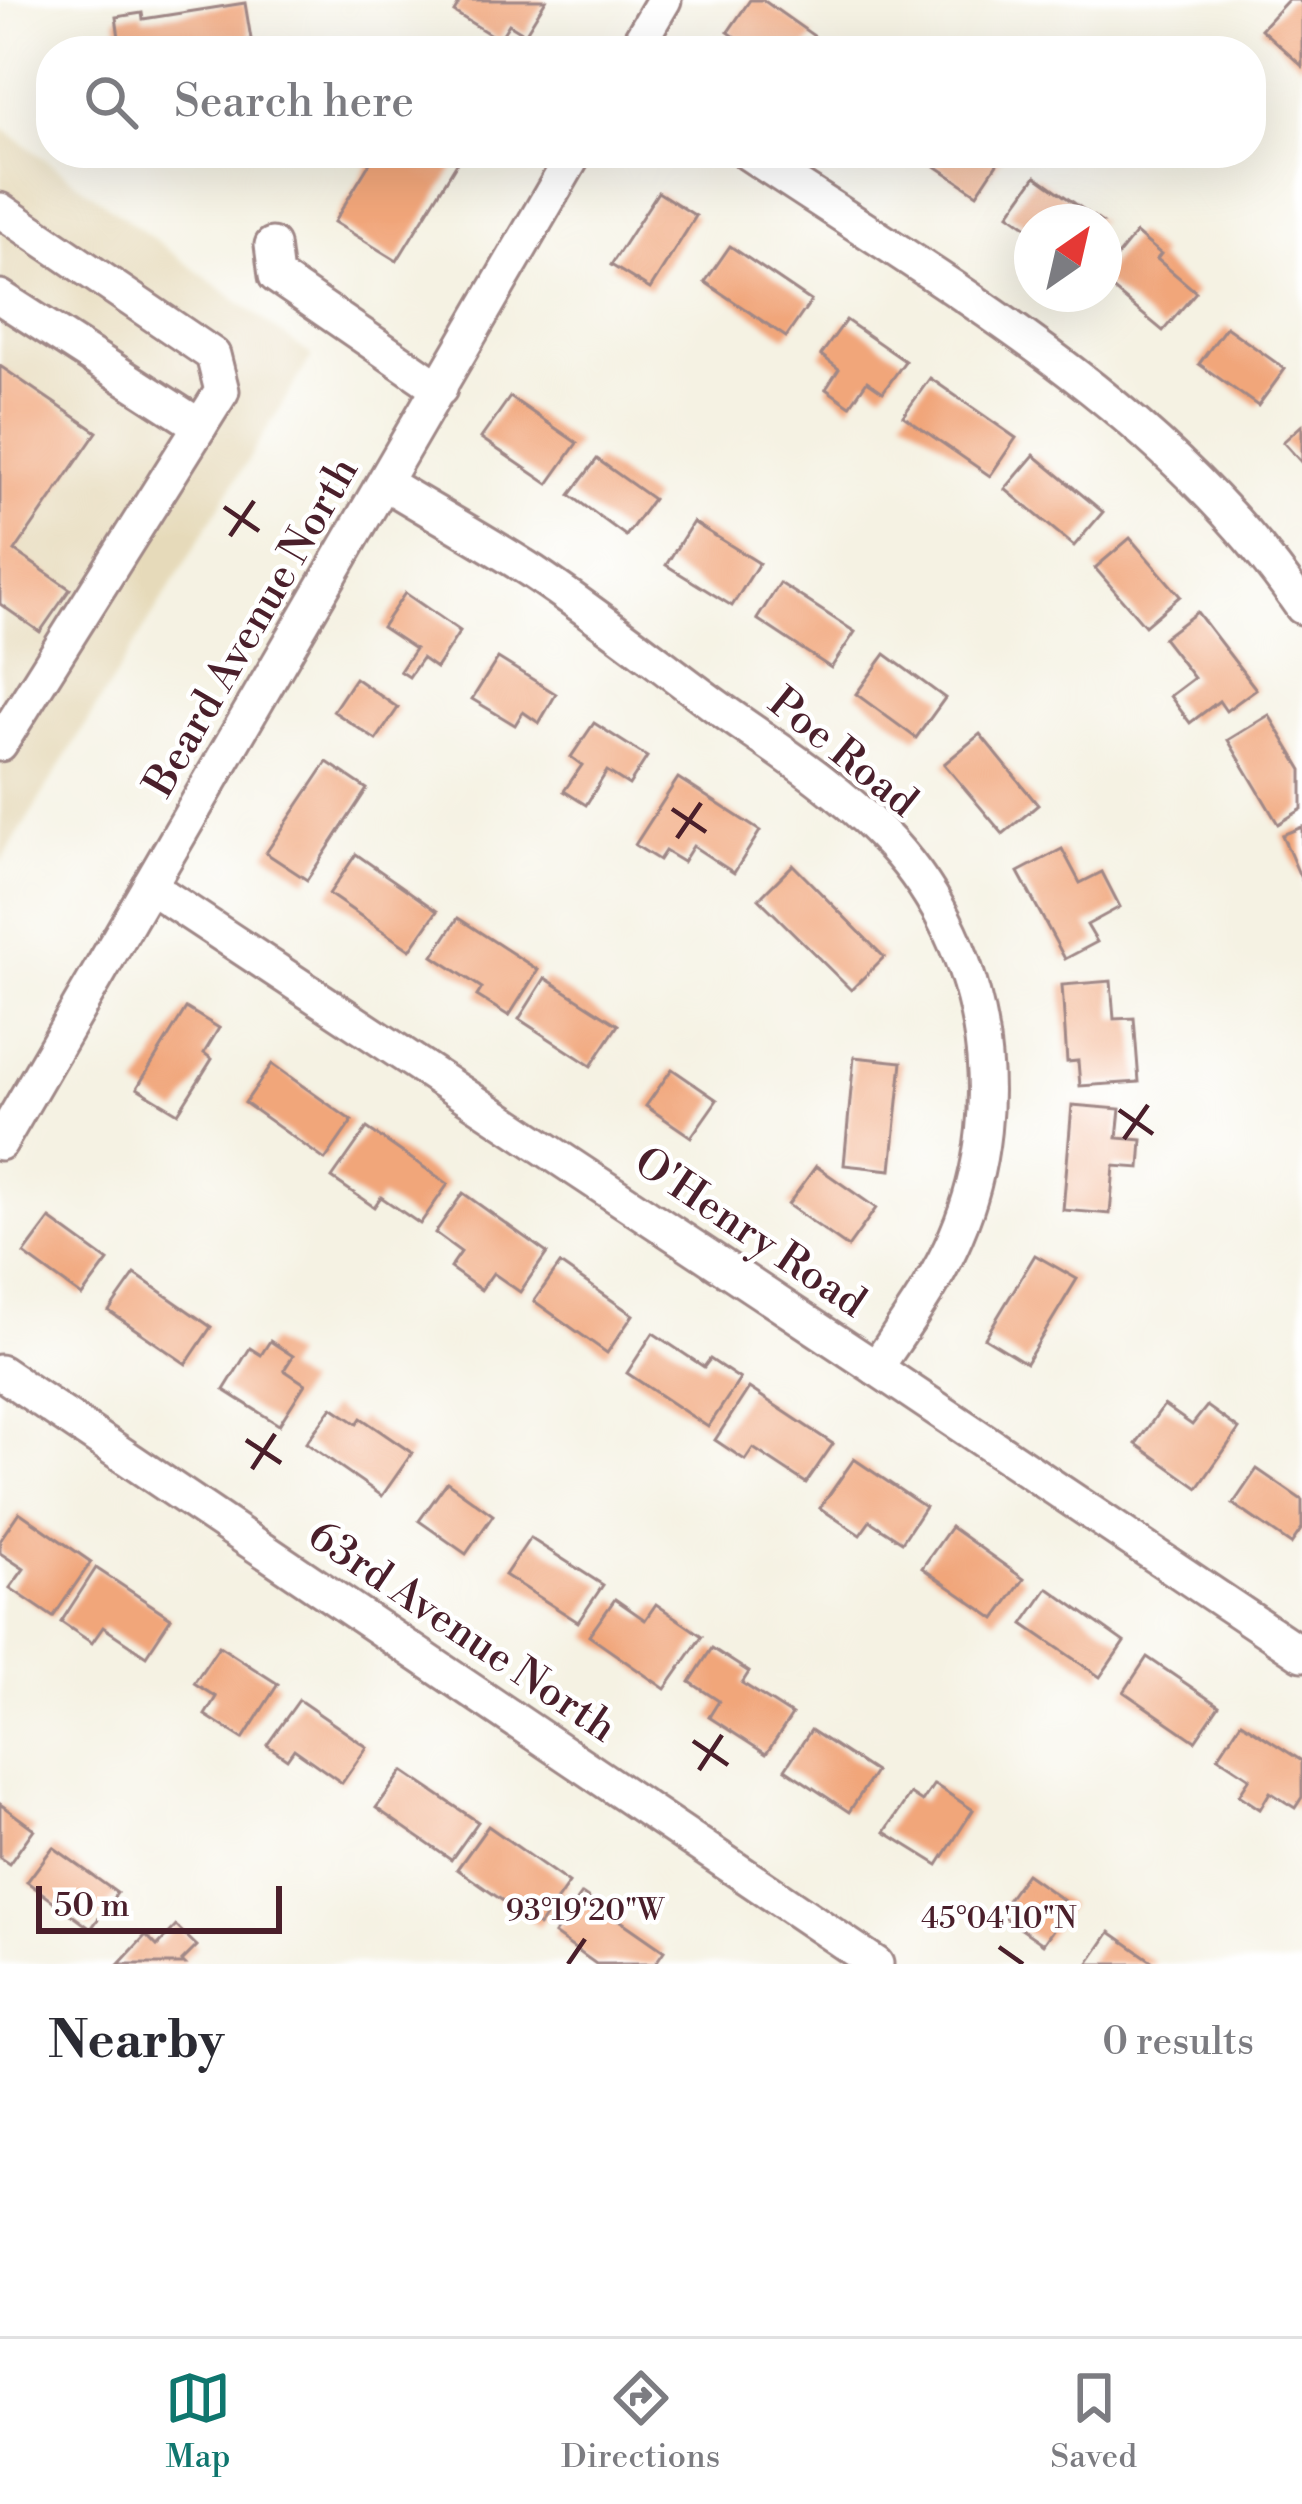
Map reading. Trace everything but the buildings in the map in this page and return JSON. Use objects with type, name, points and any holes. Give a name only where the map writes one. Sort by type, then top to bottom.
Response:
[{"type":"street","points":[[643,36],[664,0]]},
{"type":"street","name":"Beard Avenue North","points":[[0,1143],[566,168]]},
{"type":"street","points":[[770,168],[1028,340],[1114,404],[1197,478],[1274,566],[1302,607]]},
{"type":"street","points":[[0,210],[213,355],[222,391],[0,744]]},
{"type":"street","points":[[272,245],[276,276],[440,389]]},
{"type":"street","points":[[0,297],[200,426]]},
{"type":"street","name":"Poe Road","points":[[385,483],[534,573],[828,787],[882,833],[929,890],[961,954],[982,1024],[987,1096],[977,1168],[956,1236],[876,1368]]},
{"type":"street","name":"O'Henry Road","points":[[149,886],[1302,1654]]},
{"type":"street","name":"63rd Avenue North","points":[[0,1372],[876,1964]]},
{"type":"shaded area","points":[[0,126],[36,153],[36,168],[57,168],[312,356],[0,864]]}]
